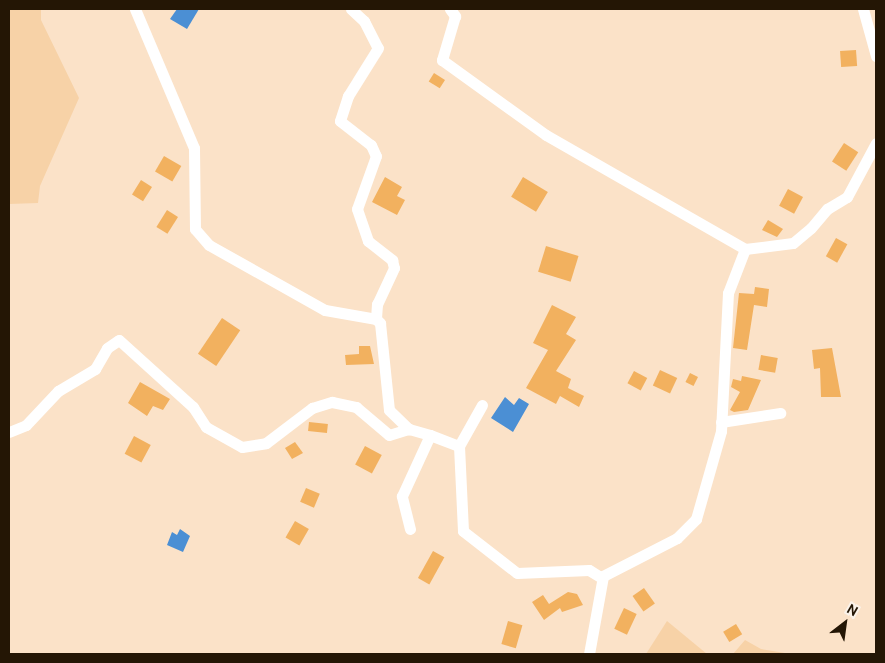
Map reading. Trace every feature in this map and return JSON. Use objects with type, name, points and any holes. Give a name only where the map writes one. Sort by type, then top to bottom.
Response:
[{"type":"street","points":[[135,9],[194,148],[191,220],[198,233],[232,259],[325,310],[376,319],[380,323],[390,410],[409,429],[459,446]]},
{"type":"street","points":[[351,9],[368,27],[378,48],[348,96],[340,122],[371,145],[376,156],[357,209],[368,241],[392,260],[394,268],[377,304],[376,319]]},
{"type":"street","points":[[450,9],[454,16],[442,60],[546,135],[745,249],[793,243],[811,228],[827,209],[847,197],[876,143]]},
{"type":"street","points":[[863,9],[876,56]]},
{"type":"street","points":[[602,578],[677,538],[696,519],[721,422],[725,316],[745,249]]},
{"type":"street","points":[[9,432],[26,425],[58,391],[94,369],[107,348],[119,340],[193,406],[206,427],[242,448],[266,444],[312,408],[332,402],[356,407],[389,435],[409,429]]},
{"type":"street","points":[[482,405],[459,446],[463,531],[517,573],[589,570],[602,578]]},
{"type":"street","points":[[721,422],[780,413]]},
{"type":"street","points":[[410,529],[402,496],[430,435]]},
{"type":"street","points":[[589,654],[602,578]]},
{"type":"shaded area","points":[[9,9],[41,9],[41,20],[79,98],[40,186],[38,203],[9,204]]},
{"type":"shaded area","points":[[667,621],[707,654],[646,654]]},
{"type":"shaded area","points":[[745,640],[761,649],[791,654],[733,654]]},
{"type":"water","points":[[177,9],[199,9],[187,29],[170,19]]},
{"type":"water","points":[[505,397],[514,405],[519,398],[529,404],[513,432],[491,418]]},
{"type":"water","points":[[180,529],[190,536],[183,552],[167,545],[172,532],[177,535]]},
{"type":"building","points":[[856,50],[857,66],[841,67],[840,51]]},
{"type":"building","points":[[434,73],[445,80],[440,88],[429,81]]},
{"type":"building","points":[[844,143],[858,152],[846,171],[832,161]]},
{"type":"building","points":[[164,156],[181,166],[172,182],[155,172]]},
{"type":"building","points":[[385,177],[402,187],[397,196],[405,200],[397,215],[372,202]]},
{"type":"building","points":[[523,177],[548,192],[536,212],[511,197]]},
{"type":"building","points":[[141,180],[152,187],[143,201],[132,194]]},
{"type":"building","points":[[788,189],[803,197],[794,214],[779,206]]},
{"type":"building","points":[[167,210],[178,217],[167,234],[156,227]]},
{"type":"building","points":[[768,220],[783,229],[777,237],[762,230]]},
{"type":"building","points":[[836,238],[847,244],[837,263],[826,256]]},
{"type":"building","points":[[546,246],[579,256],[571,282],[538,272]]},
{"type":"building","points":[[755,287],[769,289],[767,307],[754,305],[747,350],[733,348],[739,293],[754,294]]},
{"type":"building","points":[[552,305],[576,317],[566,334],[576,340],[556,371],[571,379],[568,388],[584,396],[579,407],[560,396],[556,404],[526,388],[548,350],[533,343]]},
{"type":"building","points":[[222,318],[240,330],[216,366],[198,354]]},
{"type":"building","points":[[359,346],[370,346],[374,364],[346,365],[345,355],[359,354]]},
{"type":"building","points":[[832,348],[841,397],[821,397],[820,368],[814,369],[812,350]]},
{"type":"building","points":[[761,355],[778,358],[775,373],[758,370]]},
{"type":"building","points":[[660,370],[677,378],[670,393],[653,385]]},
{"type":"building","points":[[634,371],[647,378],[641,390],[627,383]]},
{"type":"building","points":[[690,373],[698,377],[693,386],[685,382]]},
{"type":"building","points":[[742,376],[761,380],[748,410],[734,412],[730,410],[740,392],[731,387],[733,379],[741,381]]},
{"type":"building","points":[[140,382],[170,399],[163,410],[153,406],[147,416],[128,403]]},
{"type":"building","points":[[309,422],[328,424],[327,433],[308,431]]},
{"type":"building","points":[[134,436],[151,445],[141,463],[125,454]]},
{"type":"building","points":[[295,442],[303,453],[292,459],[285,448]]},
{"type":"building","points":[[365,446],[382,455],[372,473],[355,465]]},
{"type":"building","points":[[306,488],[320,494],[314,508],[300,502]]},
{"type":"building","points":[[295,521],[309,529],[299,545],[286,537]]},
{"type":"building","points":[[433,551],[444,557],[429,584],[418,578]]},
{"type":"building","points":[[644,588],[655,604],[643,612],[633,596]]},
{"type":"building","points":[[568,592],[577,594],[583,605],[562,612],[560,608],[544,620],[532,602],[543,595],[549,604]]},
{"type":"building","points":[[624,608],[637,614],[627,635],[614,629]]},
{"type":"building","points":[[508,621],[522,625],[516,648],[501,644]]},
{"type":"building","points":[[736,624],[742,634],[729,642],[723,632]]}]
